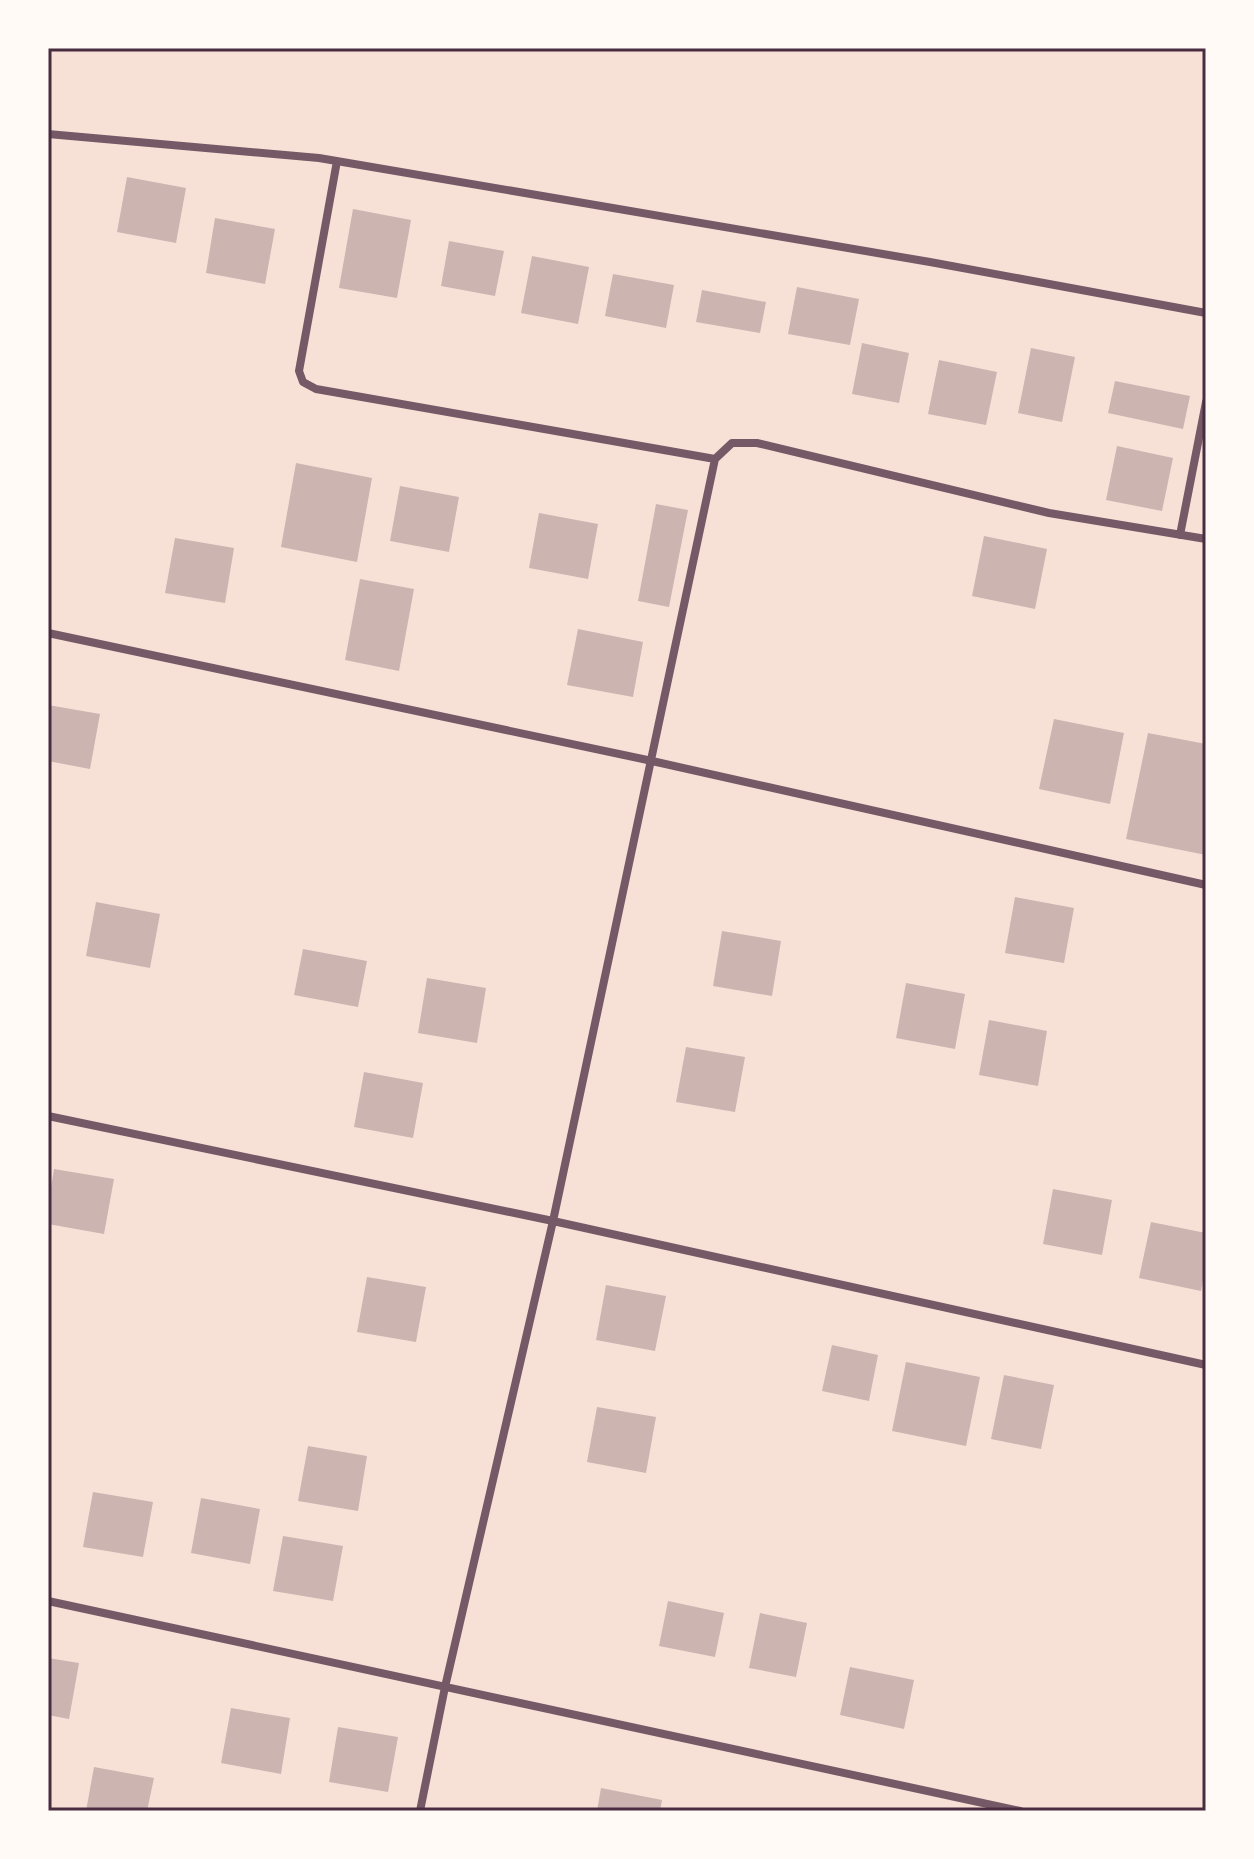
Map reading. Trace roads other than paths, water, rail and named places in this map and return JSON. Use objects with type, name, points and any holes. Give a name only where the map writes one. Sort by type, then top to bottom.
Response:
[{"type":"street","points":[[48,134],[337,161],[930,262],[1206,313]]},
{"type":"street","points":[[337,161],[299,371],[303,382],[316,389],[715,459]]},
{"type":"street","points":[[1180,535],[1206,402]]},
{"type":"street","points":[[420,1811],[445,1687],[553,1221],[715,459],[732,443],[757,443],[1049,513],[1206,539]]},
{"type":"street","points":[[48,633],[652,761],[1206,885]]},
{"type":"street","points":[[48,1116],[553,1221],[1206,1365]]},
{"type":"street","points":[[48,1601],[1020,1811]]}]
